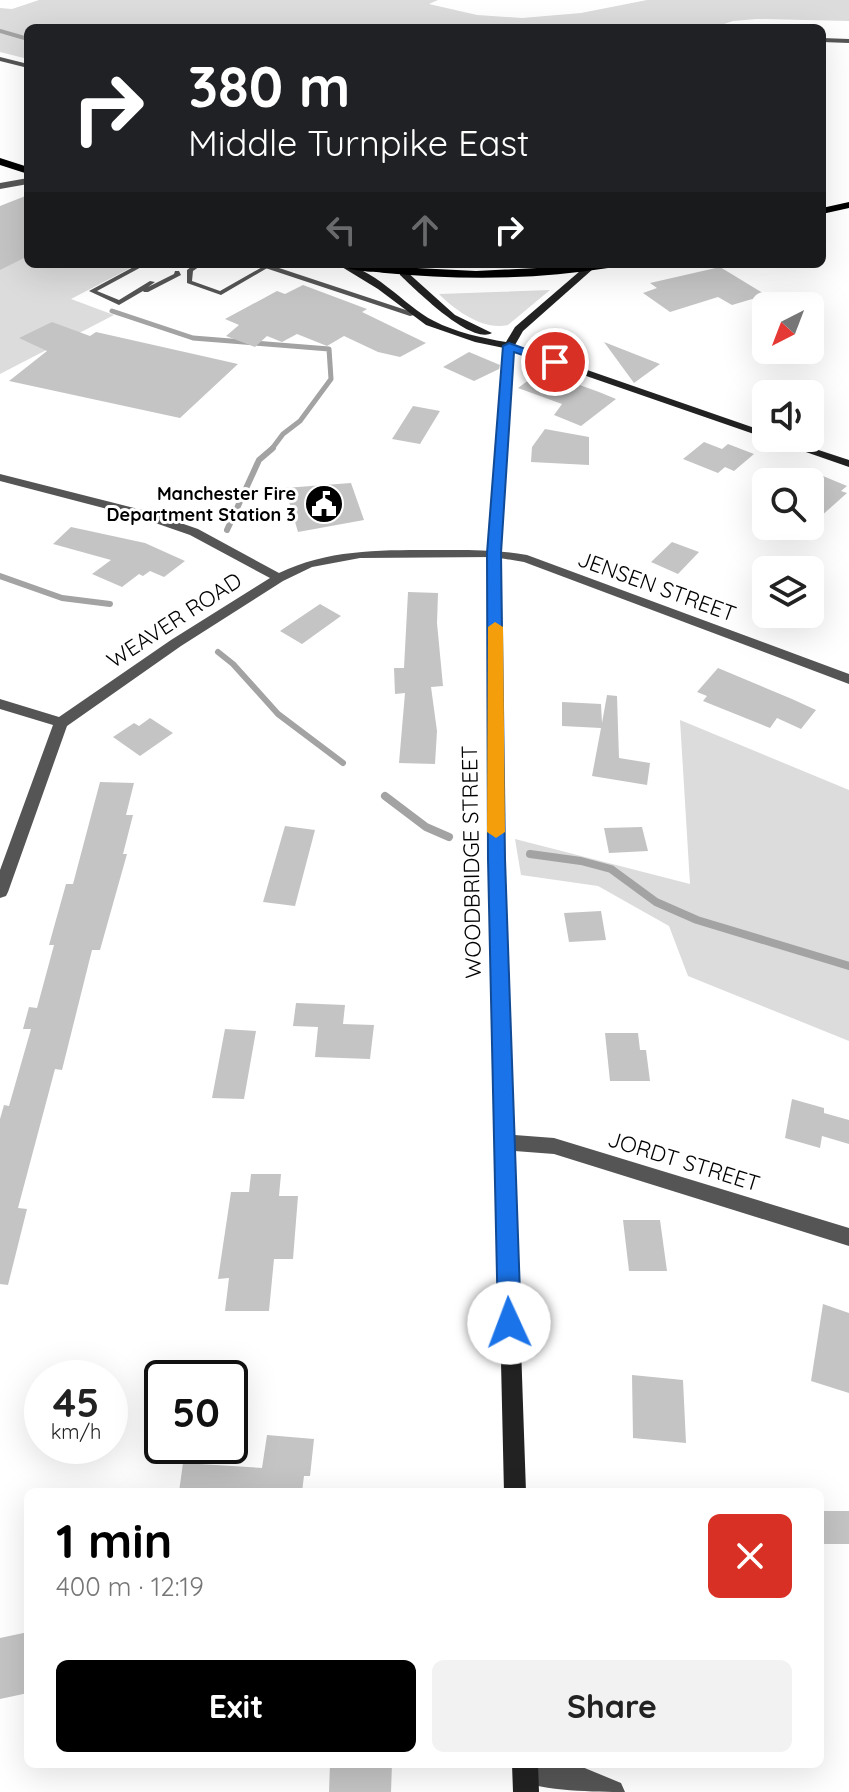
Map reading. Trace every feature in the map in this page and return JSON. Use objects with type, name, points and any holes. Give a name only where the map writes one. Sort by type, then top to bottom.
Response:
[{"type":"main road","points":[[0,161],[24,170]]},
{"type":"main road","points":[[826,210],[849,205]]},
{"type":"main road","points":[[350,268],[381,287],[413,314],[455,333],[509,346],[752,431]]},
{"type":"main road","points":[[370,268],[403,273],[510,274],[579,268]]},
{"type":"main road","points":[[509,346],[519,329],[589,268]]},
{"type":"main road","points":[[403,273],[451,317],[509,346]]},
{"type":"main road","name":"WOODBRIDGE STREET","points":[[509,346],[494,553],[495,796],[515,1488]]},
{"type":"main road","points":[[813,452],[849,464]]},
{"type":"street","points":[[826,40],[849,41]]},
{"type":"street","points":[[0,59],[24,65]]},
{"type":"street","points":[[0,186],[24,182]]},
{"type":"street","points":[[268,268],[413,314]]},
{"type":"street","points":[[0,477],[142,514],[194,532],[279,578]]},
{"type":"street","name":"WEAVER ROAD","points":[[61,723],[176,643],[279,578],[308,564],[360,554],[494,553]]},
{"type":"street","name":"JENSEN STREET","points":[[494,553],[527,559],[849,679]]},
{"type":"street","points":[[0,704],[61,723],[0,892]]},
{"type":"street","name":"JORDT STREET","points":[[503,1142],[554,1146],[849,1237]]},
{"type":"street","points":[[526,1776],[573,1776],[612,1792]]},
{"type":"lane","points":[[136,268],[92,291],[119,303],[178,275],[181,268]]},
{"type":"lane","points":[[162,277],[181,268]]},
{"type":"lane","points":[[181,268],[189,282],[221,293],[259,268]]},
{"type":"lane","points":[[140,292],[152,282]]},
{"type":"shaded area","points":[[39,0],[438,0],[429,4],[477,15],[522,18],[581,13],[647,0],[849,0],[849,21],[757,19],[724,24],[24,24],[24,58],[0,52],[0,8],[12,9]]},
{"type":"shaded area","points":[[24,220],[24,268],[130,268],[71,299],[114,315],[0,374],[0,229]]},
{"type":"shaded area","points":[[550,290],[508,325],[499,326],[470,318],[439,294]]},
{"type":"shaded area","points":[[680,720],[849,790],[849,1041],[688,976],[669,926],[598,886],[521,875],[515,839],[690,884]]},
{"type":"building","points":[[24,197],[24,258],[0,270],[0,206]]},
{"type":"building","points":[[722,268],[761,292],[752,292],[752,299],[732,305],[718,297],[670,312],[643,293],[657,288],[650,283]]},
{"type":"building","points":[[303,285],[367,309],[362,312],[426,343],[400,357],[378,352],[344,336],[327,346],[297,334],[282,342],[267,336],[255,347],[226,336],[239,325],[225,319],[277,291],[285,294]]},
{"type":"building","points":[[52,322],[90,336],[96,332],[238,364],[180,418],[9,381],[47,351],[19,338]]},
{"type":"building","points":[[604,342],[660,364],[634,383]]},
{"type":"building","points":[[469,352],[500,365],[499,369],[474,381],[443,367]]},
{"type":"building","points":[[541,371],[616,399],[581,426],[554,415],[562,404],[518,388]]},
{"type":"building","points":[[413,406],[440,411],[420,444],[392,439]]},
{"type":"building","points":[[545,429],[589,437],[589,465],[531,462],[532,447]]},
{"type":"building","points":[[704,442],[722,449],[728,444],[754,454],[734,471],[725,467],[718,473],[683,459]]},
{"type":"building","points":[[824,476],[847,486],[841,491],[847,493],[824,514]]},
{"type":"building","name":"Manchester Fire Department Station 3","points":[[351,483],[364,520],[298,532],[285,488]]},
{"type":"building","points":[[71,527],[145,543],[185,561],[164,577],[150,571],[143,576],[139,574],[122,587],[92,574],[111,560],[53,544]]},
{"type":"building","points":[[672,542],[699,552],[678,574],[651,562]]},
{"type":"building","points":[[408,592],[438,593],[437,623],[443,686],[431,687],[437,731],[435,764],[399,763],[405,693],[395,694],[394,668],[404,668]]},
{"type":"building","points":[[320,604],[341,616],[302,644],[280,631]]},
{"type":"building","points":[[718,668],[816,710],[801,729],[777,718],[770,728],[703,701],[707,696],[697,692]]},
{"type":"building","points":[[607,695],[617,696],[619,758],[650,763],[647,785],[592,776],[601,728],[562,726],[562,702],[601,704],[602,723]]},
{"type":"building","points":[[150,718],[173,733],[140,756],[113,737],[134,723],[139,726]]},
{"type":"building","points":[[100,782],[134,783],[126,815],[133,815],[123,854],[127,854],[100,950],[92,950],[62,1070],[55,1069],[18,1208],[27,1209],[8,1285],[0,1284],[0,1119],[4,1105],[9,1106],[31,1029],[23,1029],[29,1007],[37,1008],[54,945],[49,945],[66,884],[73,884]]},
{"type":"building","points":[[285,826],[315,830],[295,906],[263,902]]},
{"type":"building","points":[[642,827],[648,851],[609,853],[604,828]]},
{"type":"building","points":[[601,911],[606,940],[569,942],[564,913]]},
{"type":"building","points":[[296,1003],[345,1005],[343,1024],[374,1025],[370,1059],[315,1057],[318,1027],[293,1026]]},
{"type":"building","points":[[225,1029],[256,1031],[244,1099],[212,1098]]},
{"type":"building","points":[[605,1033],[638,1033],[640,1050],[646,1050],[650,1081],[610,1081]]},
{"type":"building","points":[[792,1099],[824,1108],[824,1113],[849,1120],[849,1144],[822,1136],[820,1148],[785,1138]]},
{"type":"building","points":[[251,1174],[281,1174],[279,1196],[298,1196],[293,1259],[274,1259],[269,1311],[225,1311],[229,1278],[218,1279],[231,1192],[249,1192]]},
{"type":"building","points":[[623,1220],[660,1220],[667,1271],[629,1271]]},
{"type":"building","points":[[823,1304],[849,1313],[849,1393],[811,1381]]},
{"type":"building","points":[[632,1375],[683,1380],[686,1443],[633,1438]]},
{"type":"building","points":[[267,1435],[314,1439],[310,1476],[304,1476],[302,1488],[180,1488],[183,1464],[262,1468]]},
{"type":"building","points":[[824,1511],[849,1511],[849,1544],[824,1544]]},
{"type":"building","points":[[24,1633],[24,1694],[0,1699],[0,1638]]},
{"type":"building","points":[[330,1768],[392,1768],[391,1792],[329,1792]]},
{"type":"waterway","points":[[0,31],[24,38]]},
{"type":"waterway","points":[[112,311],[193,338],[329,349],[331,379],[300,421],[283,434],[272,449]]},
{"type":"waterway","points":[[227,530],[259,460],[272,449]]},
{"type":"waterway","points":[[0,576],[62,598],[110,604]]},
{"type":"waterway","points":[[218,652],[233,664],[278,714],[343,763]]},
{"type":"waterway","points":[[385,796],[426,827],[449,837]]},
{"type":"waterway","points":[[530,854],[581,861],[611,869],[656,902],[697,920],[849,966]]},
{"type":"slow traffic","points":[[495,627],[496,832]]},
{"type":"place","name":"Manchester Fire Department Station 3","points":[[324,504]]},
{"type":"route","points":[[509,1323],[495,796],[494,553],[509,346],[555,362]]}]
